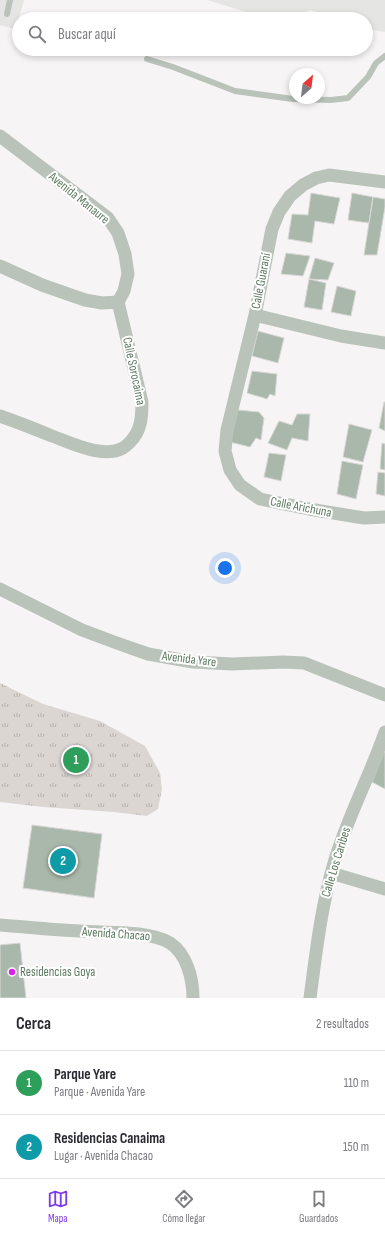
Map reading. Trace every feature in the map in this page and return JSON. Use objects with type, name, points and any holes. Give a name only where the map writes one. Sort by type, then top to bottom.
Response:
[{"type":"street","name":"Avenida Manaure","points":[[0,136],[108,218],[118,233],[125,254],[128,274],[124,291],[118,302]]},
{"type":"street","name":"Calle Guaraní","points":[[230,470],[224,451],[255,315],[272,229],[279,212],[290,196],[303,185],[316,178],[329,175],[385,182]]},
{"type":"street","points":[[0,266],[42,285],[85,300],[102,303],[118,302]]},
{"type":"street","name":"Calle Sorocaima","points":[[0,416],[94,451],[111,452],[123,448],[139,429],[142,415],[142,402],[118,302]]},
{"type":"street","points":[[255,315],[341,336],[385,343]]},
{"type":"street","name":"Calle Arichuna","points":[[230,470],[240,486],[260,499],[364,518],[385,518]]},
{"type":"street","name":"Avenida Yare","points":[[0,589],[82,630],[148,654],[193,662],[232,664],[283,662],[304,664],[385,695]]},
{"type":"street","name":"Calle Los Caribes","points":[[310,998],[324,899],[334,862],[353,810],[385,732]]},
{"type":"street","points":[[331,873],[385,889]]},
{"type":"street","name":"Avenida Chacao","points":[[0,925],[142,934],[160,938],[172,944],[182,956],[190,972],[193,998]]},
{"type":"lane","points":[[7,14],[10,0]]},
{"type":"lane","points":[[147,59],[173,66],[235,91],[293,98],[332,100],[348,98],[368,77],[376,63],[385,56]]},
{"type":"shaded area","points":[[0,0],[24,0],[21,12],[12,12],[12,28],[0,25]]},
{"type":"shaded area","points":[[207,0],[385,0],[385,32],[373,30],[373,12],[316,12],[310,10],[305,12],[246,12]]},
{"type":"green space","points":[[0,683],[43,704],[100,721],[145,746],[160,773],[162,789],[158,809],[147,816],[0,802]]},
{"type":"building","points":[[311,193],[340,198],[334,224],[315,221],[312,243],[288,239],[292,214],[308,215]]},
{"type":"building","points":[[352,193],[373,197],[369,223],[348,220]]},
{"type":"building","points":[[373,197],[385,199],[385,207],[377,255],[364,255]]},
{"type":"building","points":[[286,253],[310,256],[303,276],[281,274]]},
{"type":"building","points":[[315,258],[334,263],[328,280],[309,279]]},
{"type":"building","points":[[309,279],[326,283],[322,310],[304,307]]},
{"type":"building","points":[[337,286],[356,291],[351,316],[331,312]]},
{"type":"building","points":[[258,331],[284,338],[278,363],[252,356]]},
{"type":"building","points":[[252,371],[277,374],[275,396],[270,394],[267,399],[247,393]]},
{"type":"building","points":[[385,402],[385,431],[379,428]]},
{"type":"building","points":[[238,410],[259,412],[264,418],[261,440],[256,438],[250,447],[230,442]]},
{"type":"building","points":[[297,414],[310,414],[308,441],[292,438],[287,450],[268,443],[279,421],[292,425]]},
{"type":"building","points":[[349,424],[372,430],[363,462],[343,457]]},
{"type":"building","points":[[382,443],[385,444],[385,470],[380,469]]},
{"type":"building","points":[[269,453],[286,455],[281,481],[264,477]]},
{"type":"building","points":[[342,461],[363,465],[356,499],[337,494]]},
{"type":"building","points":[[378,472],[385,473],[385,496],[376,494]]},
{"type":"building","points":[[384,752],[385,753],[385,789],[372,782]]},
{"type":"building","points":[[32,825],[102,834],[94,898],[23,888]]},
{"type":"building","name":"Residencias Goya","points":[[20,943],[26,998],[0,998],[0,945]]},
{"type":"place","name":"Parque Yare","points":[[76,760]]},
{"type":"place","name":"Residencias Canaima","points":[[63,861]]},
{"type":"place","name":"Residencias Goya","points":[[12,972]]}]
